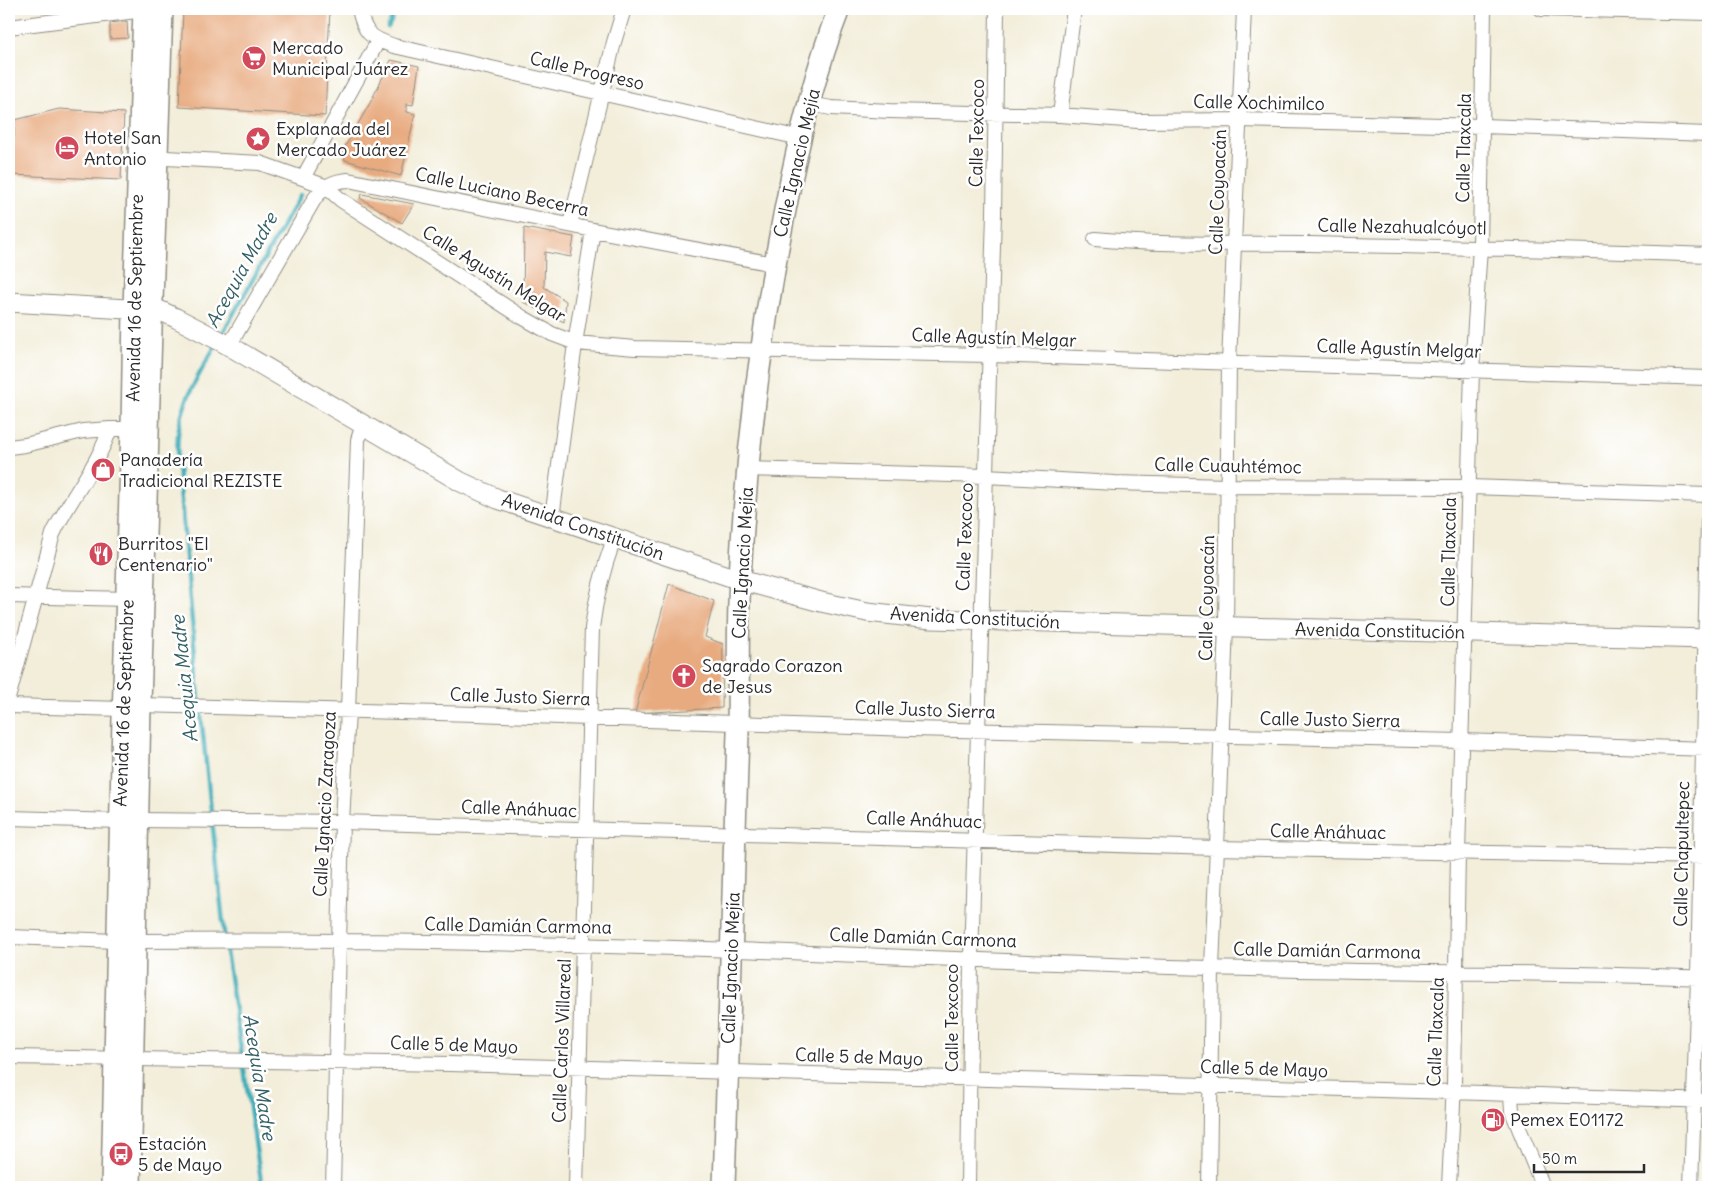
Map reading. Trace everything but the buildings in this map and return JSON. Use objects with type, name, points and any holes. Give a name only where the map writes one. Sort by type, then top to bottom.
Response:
[{"type":"main road","name":"Avenida 16 de Septiembre","points":[[130,1187],[124,1060],[143,310],[144,9]]},
{"type":"main road","name":"Avenida 16 de Septiembre","points":[[132,707],[127,599],[132,429],[143,310],[162,9]]},
{"type":"main road","name":"Calle Ignacio Mejía","points":[[724,1187],[736,833],[740,580],[748,469],[761,350],[774,264],[800,138],[829,35],[839,9]]},
{"type":"main road","name":"Avenida 16 de Septiembre","points":[[112,1187],[124,1060]]},
{"type":"street","points":[[9,27],[144,9],[162,9]]},
{"type":"street","points":[[303,178],[373,38],[362,21],[359,9]]},
{"type":"street","points":[[570,225],[624,9]]},
{"type":"street","name":"Calle Texcoco","points":[[968,1187],[971,959],[996,114],[997,9]]},
{"type":"street","points":[[1060,115],[1074,9]]},
{"type":"street","name":"Calle Coyoacán","points":[[1209,1187],[1212,968],[1226,627],[1229,362],[1244,9]]},
{"type":"street","name":"Calle Tlaxcala","points":[[1449,1187],[1457,971],[1458,853],[1466,633],[1472,370],[1480,248],[1484,9]]},
{"type":"street","points":[[1541,9],[1708,13]]},
{"type":"street","name":"Calle Progreso","points":[[373,38],[394,46],[800,138]]},
{"type":"street","name":"Calle Xochimilco","points":[[810,104],[831,108],[1060,115],[1138,121],[1240,120],[1708,134]]},
{"type":"street","points":[[166,158],[260,163],[325,186],[315,198],[228,345]]},
{"type":"street","name":"Calle Luciano Becerra","points":[[325,186],[336,180],[348,180],[593,230],[774,264]]},
{"type":"street","name":"Calle Agustín Melgar","points":[[325,186],[341,200],[522,317],[552,334],[576,343],[635,348],[989,355],[1708,378]]},
{"type":"street","points":[[552,518],[593,230]]},
{"type":"street","name":"Calle Nezahualcóyotl","points":[[1095,239],[1162,244],[1235,243],[1708,255]]},
{"type":"street","name":"Avenida Constitución","points":[[9,302],[161,311],[228,345],[461,482],[498,498],[552,518],[740,580],[821,602],[867,612],[930,619],[981,621],[1707,639]]},
{"type":"street","name":"Calle Ignacio Zaragoza","points":[[333,1187],[342,822],[358,440],[364,424]]},
{"type":"street","points":[[9,447],[83,431],[132,429]]},
{"type":"street","points":[[9,695],[53,534],[62,514],[104,448],[110,430]]},
{"type":"street","name":"Calle Cuauhtémoc","points":[[748,469],[985,476],[1114,483],[1227,486],[1469,487],[1708,495]]},
{"type":"street","name":"Calle Chapultepec","points":[[1691,1187],[1694,1101],[1703,978],[1708,521]]},
{"type":"street","name":"Calle Carlos Villareal","points":[[576,1187],[592,628],[595,600],[614,539]]},
{"type":"street","points":[[9,596],[127,599]]},
{"type":"street","name":"Calle Justo Sierra","points":[[9,706],[211,706],[977,731],[1462,741],[1706,749]]},
{"type":"street","name":"Calle Anáhuac","points":[[9,818],[342,822],[1216,848],[1704,857]]},
{"type":"street","name":"Calle Damián Carmona","points":[[9,937],[126,941],[338,941],[583,946],[1212,968],[1457,971],[1703,978]]},
{"type":"street","name":"Calle 5 de Mayo","points":[[9,1057],[124,1060],[336,1061],[1453,1092],[1708,1101]]},
{"type":"street","points":[[1511,1095],[1512,1111],[1544,1187]]},
{"type":"waterway","points":[[388,27],[397,9]]},
{"type":"waterway","name":"Acequia Madre","points":[[221,336],[300,195]]},
{"type":"waterway","name":"Acequia Madre","points":[[216,345],[194,385],[181,417],[178,431],[177,456],[198,688],[226,951],[262,1187]]},
{"type":"place","name":"Mercado Municipal Juárez","points":[[254,58]]},
{"type":"place","name":"Explanada del Mercado Juárez","points":[[258,139]]},
{"type":"place","name":"Hotel San Antonio","points":[[67,148]]},
{"type":"place","name":"Panadería Tradicional REZISTE","points":[[103,470]]},
{"type":"place","name":"Burritos \"El Centenario\"","points":[[101,554]]},
{"type":"place","name":"Sagrado Corazon de Jesus","points":[[684,676]]},
{"type":"place","name":"Pemex E01172","points":[[1493,1120]]},
{"type":"place","name":"Estación 5 de Mayo","points":[[121,1154]]}]
